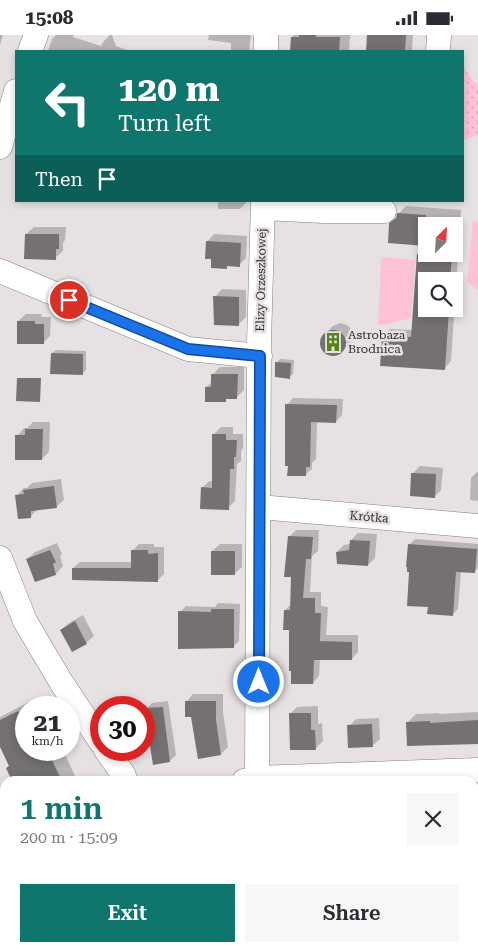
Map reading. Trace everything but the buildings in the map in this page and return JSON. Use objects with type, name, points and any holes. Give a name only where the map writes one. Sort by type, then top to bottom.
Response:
[{"type":"street","points":[[30,50],[36,35]]},
{"type":"street","points":[[266,35],[266,50]]},
{"type":"street","points":[[438,50],[439,35]]},
{"type":"street","points":[[0,147],[15,94]]},
{"type":"street","points":[[263,205],[323,211],[384,211]]},
{"type":"street","name":"Elizy Orzeszkowej","points":[[251,776],[259,507],[263,205]]},
{"type":"street","points":[[0,271],[188,349],[260,356]]},
{"type":"street","name":"Krótka","points":[[259,507],[478,526]]},
{"type":"street","points":[[0,558],[25,621],[61,682],[90,726]]},
{"type":"street","points":[[114,761],[124,776]]},
{"type":"street","points":[[342,776],[478,770]]},
{"type":"shaded area","points":[[464,67],[478,85],[478,135],[464,140]]},
{"type":"shaded area","points":[[473,221],[478,222],[478,290],[467,282]]},
{"type":"shaded area","points":[[381,257],[415,260],[411,318],[378,325]]},
{"type":"place","name":"Astrobaza Brodnica","points":[[333,342]]},
{"type":"route","points":[[69,300],[188,349],[260,356],[259,682]]}]
